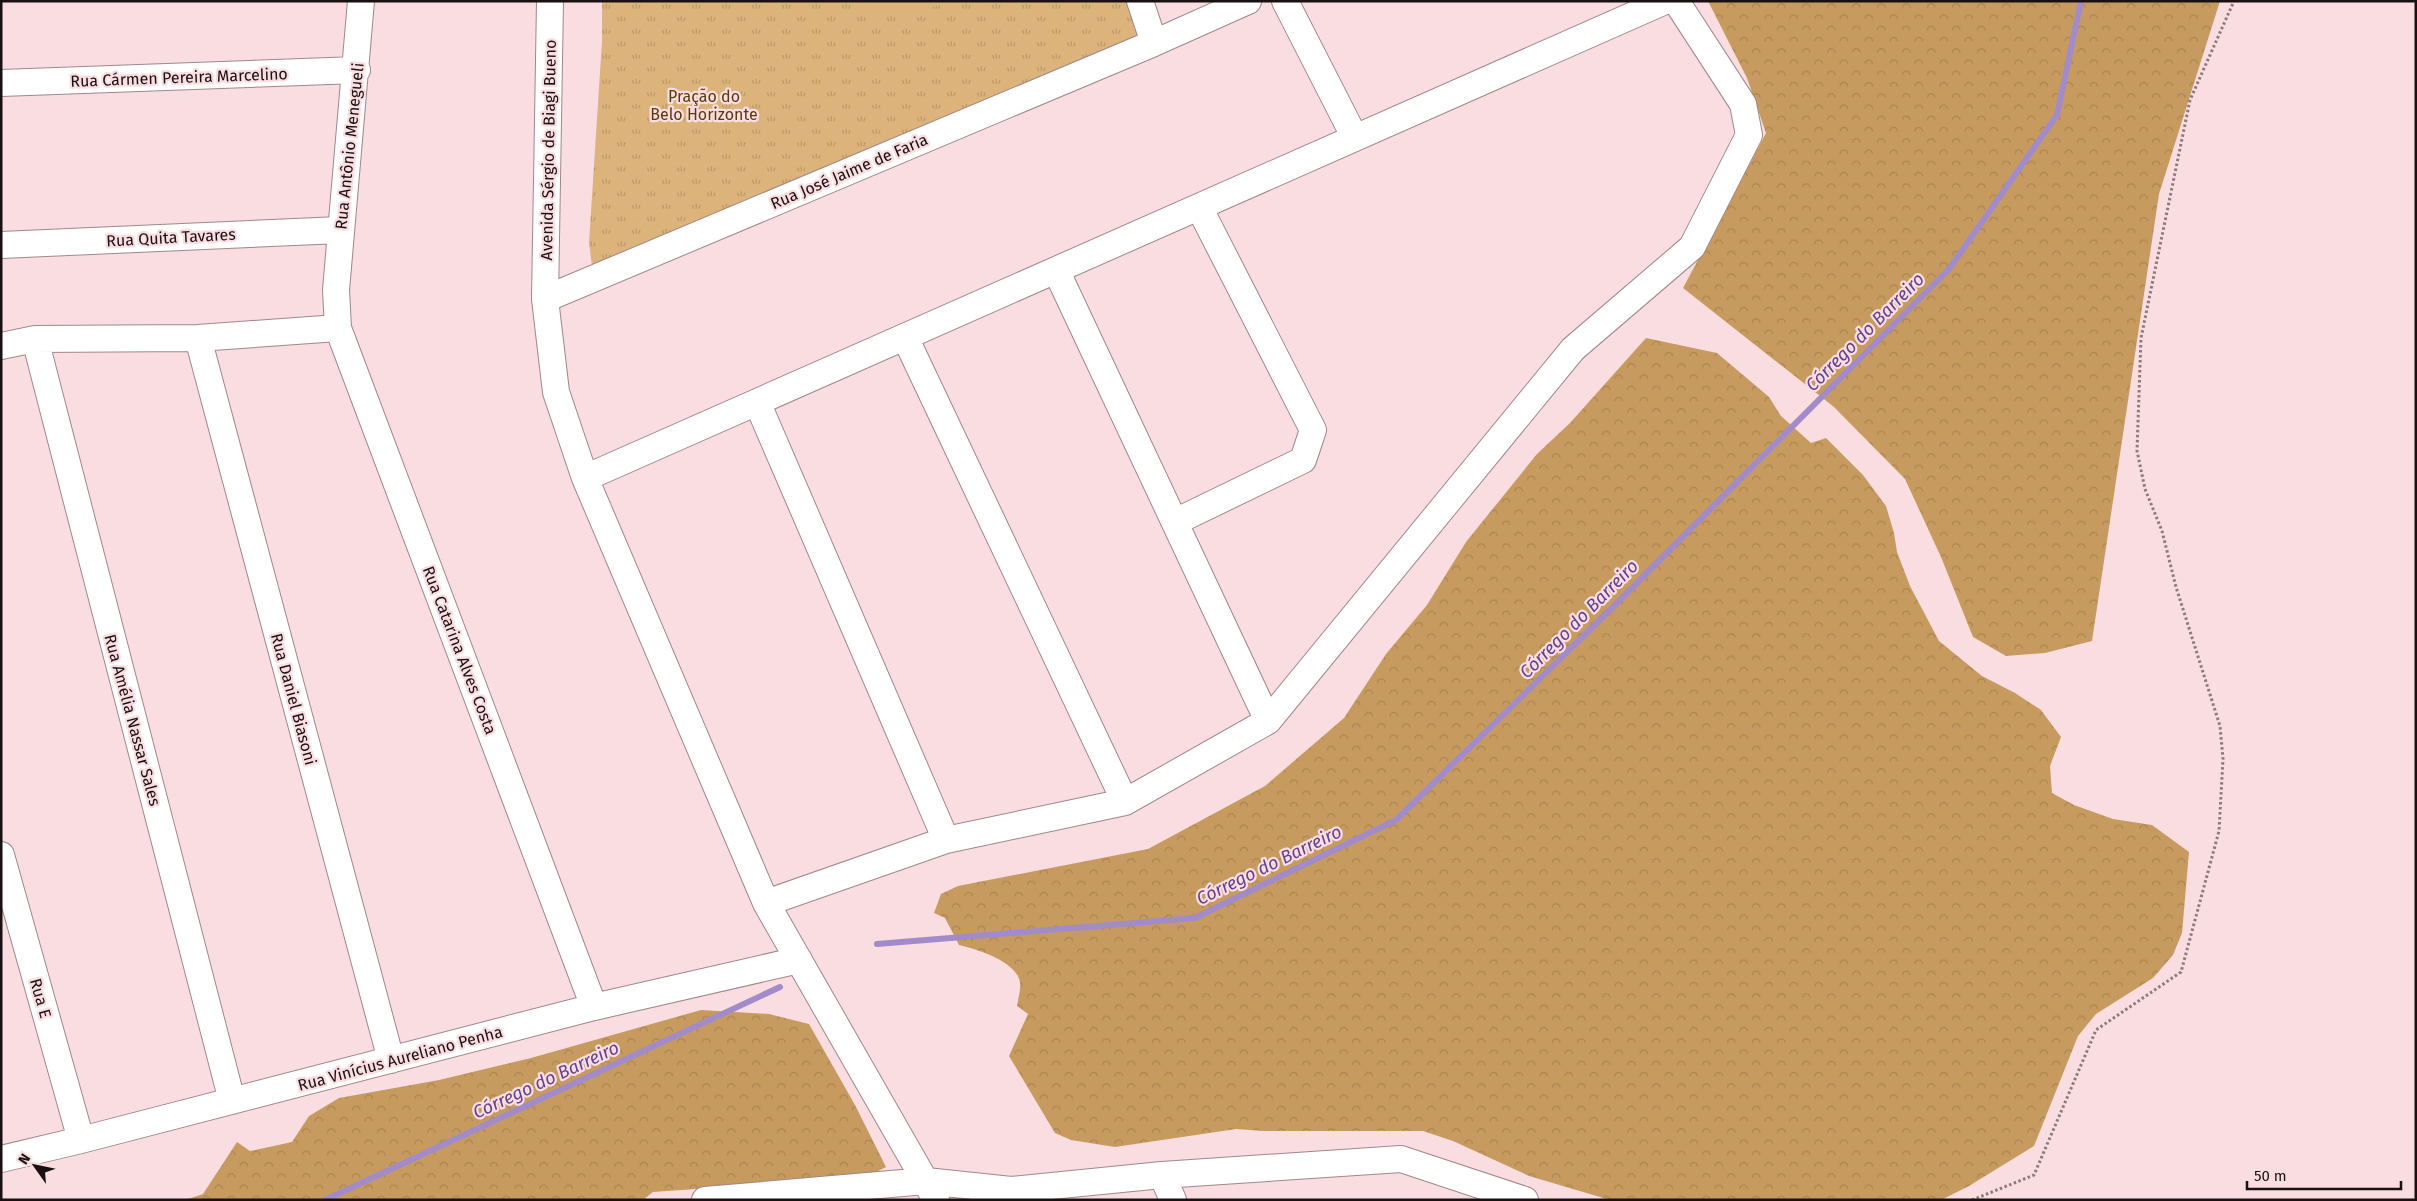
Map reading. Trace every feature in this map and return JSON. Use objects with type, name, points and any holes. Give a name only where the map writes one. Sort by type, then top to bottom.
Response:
[{"type":"street","name":"Rua Antônio Menegueli","points":[[336,290],[362,1]]},
{"type":"street","name":"Avenida Sérgio de Biagi Bueno","points":[[550,1],[545,298],[556,392],[585,478],[766,903],[931,1191]]},
{"type":"street","points":[[1140,1],[1154,44]]},
{"type":"street","name":"Rua José Jaime de Faria","points":[[545,298],[1154,44],[1248,1]]},
{"type":"street","points":[[1285,1],[1355,138]]},
{"type":"street","points":[[585,478],[1665,1]]},
{"type":"street","points":[[766,903],[946,840],[1125,802],[1268,722],[1572,349],[1692,247],[1749,135],[1742,104],[1676,1]]},
{"type":"street","name":"Rua Cármen Pereira Marcelino","points":[[1,84],[357,70]]},
{"type":"street","points":[[1175,522],[1303,460],[1313,430],[1199,207]]},
{"type":"street","name":"Rua Quita Tavares","points":[[1,245],[340,230]]},
{"type":"street","points":[[1056,270],[1268,722]]},
{"type":"street","name":"Rua Catarina Alves Costa","points":[[336,290],[338,328],[594,1007]]},
{"type":"street","points":[[1,346],[35,340],[198,338],[338,328]]},
{"type":"street","points":[[905,337],[1125,802]]},
{"type":"street","name":"Rua Daniel Biasoni","points":[[198,338],[391,1060]]},
{"type":"street","name":"Rua Amélia Nassar Sales","points":[[35,340],[232,1101]]},
{"type":"street","points":[[757,402],[946,840]]},
{"type":"street","name":"Rua E","points":[[1,855],[81,1140]]},
{"type":"street","name":"Rua Vinícius Aureliano Penha","points":[[1,1159],[594,1007],[799,960]]},
{"type":"street","points":[[705,1200],[931,1191],[1010,1190],[1162,1175],[1401,1158],[1525,1200]]},
{"type":"street","points":[[1162,1175],[1173,1200]]},
{"type":"path","points":[[1972,1200],[2034,1175],[2096,1030],[2181,972],[2219,831],[2223,759],[2220,726],[2176,587],[2162,531],[2145,489],[2137,451],[2141,338],[2190,100],[2234,1]]},
{"type":"green space","name":"Pração do Belo Horizonte","points":[[602,1],[1131,1],[1144,37],[592,266],[589,243],[602,41]]},
{"type":"green space","points":[[864,1],[963,1],[867,19]]},
{"type":"green space","points":[[1708,1],[2220,1],[2159,194],[2092,641],[2045,653],[2006,656],[1973,637],[1941,557],[1905,479],[1834,407],[1683,288],[1766,133],[1747,78]]},
{"type":"green space","points":[[1646,338],[1717,353],[1769,397],[1781,416],[1811,443],[1826,438],[1863,475],[1886,506],[1894,533],[1897,552],[1910,586],[1939,641],[1982,676],[2015,693],[2041,710],[2061,737],[2050,766],[2052,793],[2074,805],[2113,819],[2152,825],[2189,852],[2182,933],[2173,955],[2153,978],[2096,1014],[2078,1036],[2034,1146],[1969,1186],[1941,1200],[1610,1200],[1529,1176],[1453,1141],[1423,1131],[1263,1131],[1236,1129],[1115,1147],[1071,1140],[1055,1133],[1009,1056],[1028,1014],[1017,1006],[1020,992],[1018,976],[1005,963],[996,958],[959,945],[945,918],[934,913],[941,894],[958,886],[1148,849],[1265,786],[1344,718],[1386,654],[1427,605],[1466,542],[1537,454],[1570,423]]},
{"type":"green space","points":[[701,1010],[769,1014],[809,1024],[855,1105],[886,1167],[866,1177],[653,1192],[643,1200],[185,1200],[203,1194],[237,1142],[250,1151],[292,1142],[309,1116],[339,1098],[439,1080],[531,1058]]},
{"type":"waterway","name":"Córrego do Barreiro","points":[[877,944],[1195,918],[1396,820],[1619,601],[1949,269],[2057,115],[2081,1]]},
{"type":"waterway","name":"Córrego do Barreiro","points":[[325,1200],[780,987]]}]
